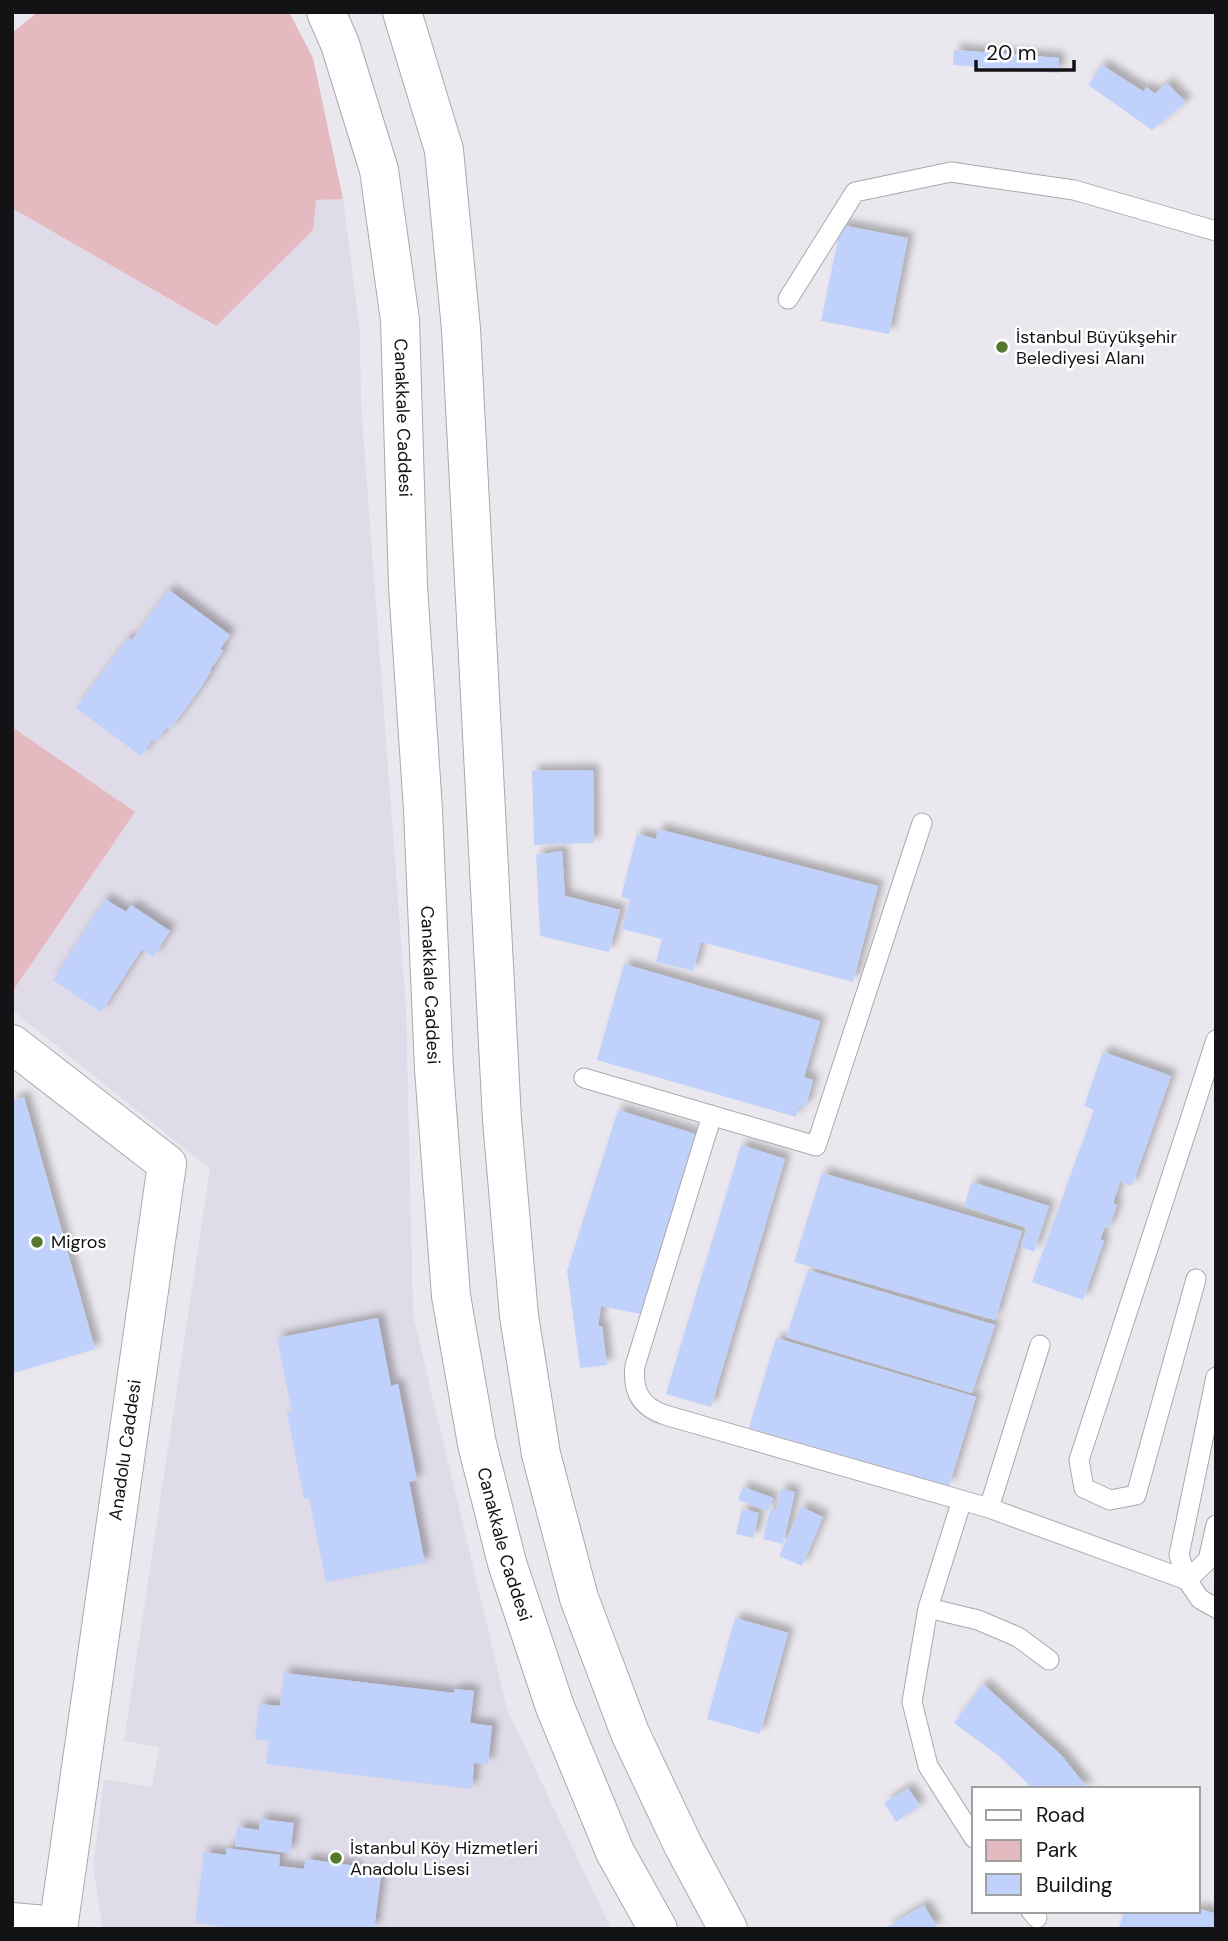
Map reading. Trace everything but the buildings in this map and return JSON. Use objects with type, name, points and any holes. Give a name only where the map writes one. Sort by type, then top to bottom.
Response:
[{"type":"main road","name":"Canakkale Caddesi","points":[[326,12],[340,44],[379,170],[400,320],[408,586],[423,810],[434,1069],[454,1310],[477,1444],[507,1563],[565,1731],[615,1852],[658,1929]]},
{"type":"main road","points":[[402,12],[444,150],[458,302],[502,1119],[519,1316],[541,1454],[579,1598],[630,1732],[683,1845],[728,1929]]},
{"type":"main road","name":"Anadolu Caddesi","points":[[12,1044],[167,1164],[57,1928]]},
{"type":"main road","points":[[12,1922],[57,1928]]},
{"type":"lane","points":[[788,299],[855,192],[951,172],[1074,190],[1216,231]]},
{"type":"lane","points":[[584,1078],[816,1146],[922,823]]},
{"type":"lane","points":[[1196,1279],[1136,1494],[1110,1500],[1084,1488],[1079,1460],[1216,1040]]},
{"type":"lane","points":[[712,1115],[635,1367],[636,1392],[643,1403],[653,1411],[989,1508],[1187,1580]]},
{"type":"lane","points":[[989,1508],[1040,1345]]},
{"type":"lane","points":[[1216,1377],[1179,1555],[1187,1580],[1200,1600],[1216,1608]]},
{"type":"lane","points":[[962,1500],[928,1608],[912,1702],[928,1766],[972,1835]]},
{"type":"lane","points":[[1187,1580],[1208,1560],[1216,1525]]},
{"type":"lane","points":[[928,1608],[978,1620],[1018,1637],[1049,1660]]},
{"type":"shaded area","points":[[343,199],[360,333],[361,404],[406,1008],[413,1315],[507,1709],[611,1929],[103,1929],[93,1868],[104,1779],[152,1787],[159,1747],[124,1741],[210,1169],[12,1010],[12,208],[215,326],[316,200]]},
{"type":"green space","points":[[38,12],[289,12],[313,58],[343,199],[316,200],[313,230],[216,326],[12,208],[12,33]]},
{"type":"green space","points":[[12,727],[135,812],[12,992]]},
{"type":"place","name":"İstanbul Büyükşehir Belediyesi Alanı","points":[[1002,347]]},
{"type":"place","name":"Migros","points":[[37,1242]]},
{"type":"place","name":"İstanbul Köy Hizmetleri Anadolu Lisesi","points":[[336,1858]]}]
